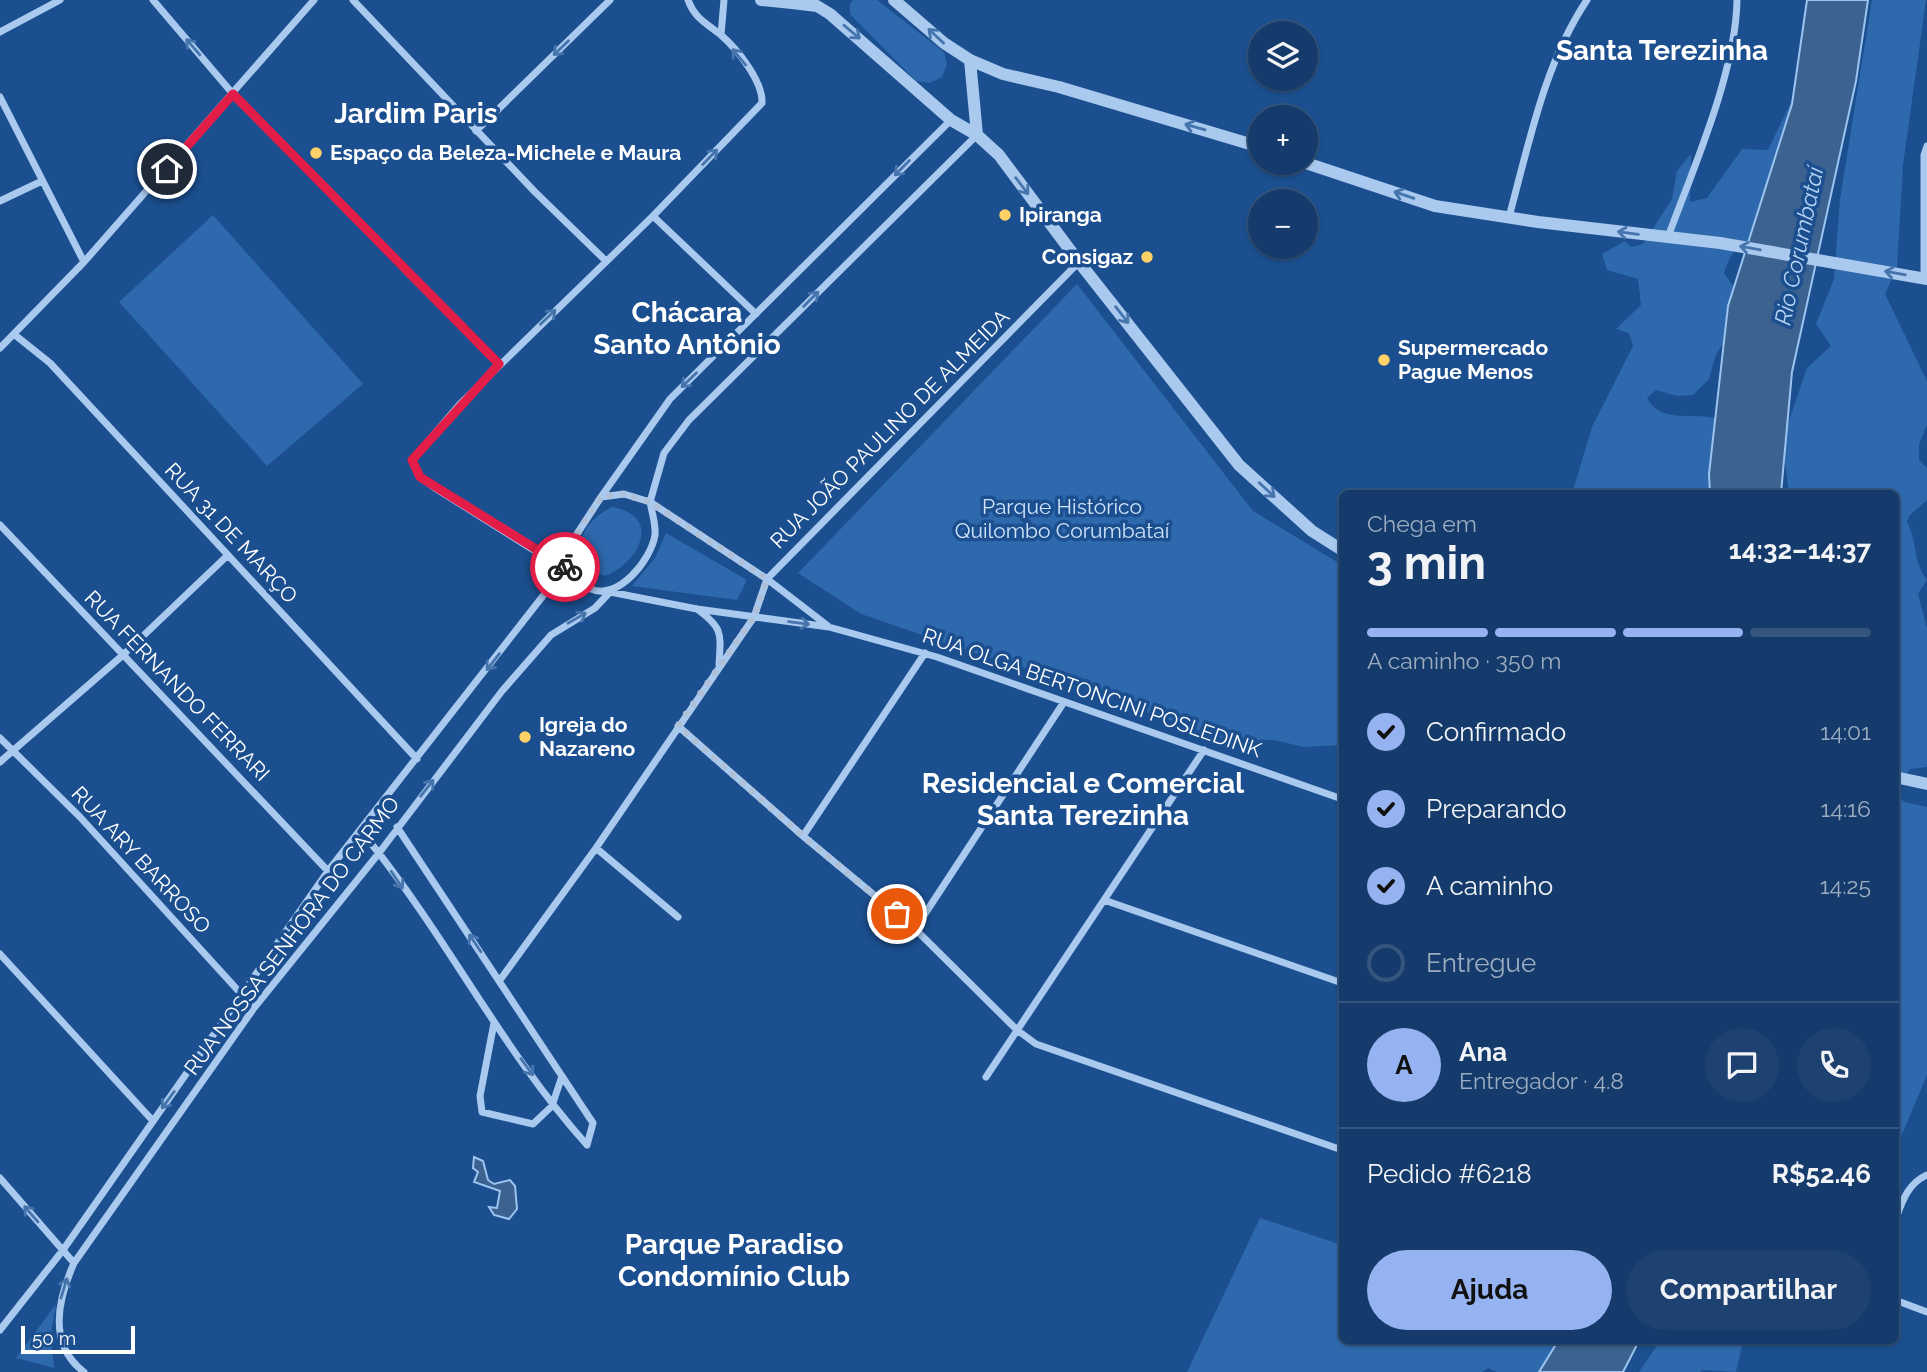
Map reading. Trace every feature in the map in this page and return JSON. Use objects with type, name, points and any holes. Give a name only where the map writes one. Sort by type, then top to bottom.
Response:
[{"type":"street","points":[[0,32],[60,0]]},
{"type":"street","points":[[153,0],[233,94],[499,364]]},
{"type":"street","points":[[0,348],[84,262],[314,0]]},
{"type":"street","points":[[353,0],[476,131],[606,261]]},
{"type":"street","points":[[476,131],[610,0]]},
{"type":"street","points":[[688,0],[696,18],[721,35],[757,79],[763,91],[762,103],[653,216],[499,364],[412,460],[420,477],[564,569],[592,590],[610,592],[625,583],[651,545],[655,534],[650,502],[664,453],[689,420],[977,135]]},
{"type":"street","points":[[721,35],[724,0]]},
{"type":"street","points":[[761,0],[794,1],[817,6],[830,14],[951,120],[977,135],[999,155],[1079,262],[1239,465],[1312,531],[1339,548]]},
{"type":"street","points":[[830,14],[834,0]]},
{"type":"street","points":[[894,0],[944,43],[970,60],[1003,74],[1068,90],[1248,143]]},
{"type":"street","points":[[1509,217],[1536,118],[1556,60],[1587,0]]},
{"type":"street","points":[[1668,237],[1723,79],[1737,0]]},
{"type":"street","points":[[970,60],[977,135]]},
{"type":"street","points":[[0,97],[84,262]]},
{"type":"street","points":[[564,569],[573,540],[670,399],[951,120]]},
{"type":"street","points":[[1318,167],[1435,206],[1720,243],[1926,281],[1927,146]]},
{"type":"street","points":[[0,201],[42,181]]},
{"type":"street","points":[[653,216],[756,314]]},
{"type":"street","name":"RUA JOÃO PAULINO DE ALMEIDA","points":[[500,980],[596,848],[754,617],[767,579],[1079,262]]},
{"type":"street","name":"RUA 31 DE MARÇO","points":[[15,335],[50,363],[417,759]]},
{"type":"street","points":[[601,497],[624,494],[650,502],[767,579],[829,627]]},
{"type":"street","name":"RUA FERNANDO FERRARI","points":[[0,525],[328,871]]},
{"type":"street","points":[[0,762],[123,655],[228,555]]},
{"type":"street","name":"RUA NOSSA SENHORA DO CARMO","points":[[0,1330],[63,1250],[328,871],[564,569]]},
{"type":"street","name":"RUA NOSSA SENHORA DO CARMO","points":[[84,1372],[68,1355],[59,1331],[63,1287],[74,1263],[254,1008],[379,853],[534,651],[569,622],[595,608],[610,592]]},
{"type":"street","name":"RUA OLGA BERTONCINI POSLEDINK","points":[[610,592],[696,609],[829,627],[925,653],[1339,798]]},
{"type":"street","points":[[696,609],[713,621],[721,634],[719,666]]},
{"type":"street","points":[[803,836],[925,653]]},
{"type":"street","points":[[915,929],[1064,702]]},
{"type":"street","points":[[678,726],[803,836],[915,929],[1017,1030],[1036,1044],[1339,1149]]},
{"type":"street","name":"RUA ARY BARROSO","points":[[0,738],[80,817],[254,1008]]},
{"type":"street","points":[[986,1077],[1205,750]]},
{"type":"street","points":[[1899,778],[1927,784]]},
{"type":"street","points":[[367,821],[370,842],[495,1023],[587,1145],[593,1124],[397,827]]},
{"type":"street","points":[[596,848],[678,917]]},
{"type":"street","points":[[1104,900],[1339,982]]},
{"type":"street","points":[[0,954],[153,1121]]},
{"type":"street","points":[[495,1023],[480,1097],[482,1112],[533,1125],[553,1103],[562,1076]]},
{"type":"street","points":[[1899,1210],[1904,1196],[1914,1183],[1927,1175]]},
{"type":"street","points":[[0,1178],[74,1263]]},
{"type":"street","points":[[1899,1302],[1927,1312]]},
{"type":"green space","points":[[853,0],[877,0],[944,52],[947,64],[942,77],[930,83],[916,81],[850,14]]},
{"type":"green space","points":[[1872,0],[1926,0],[1903,165],[1897,268],[1885,294],[1927,381],[1927,425],[1919,444],[1919,460],[1927,468],[1927,500],[1909,516],[1907,522],[1919,565],[1927,580],[1918,594],[1927,628],[1927,767],[1910,769],[1899,784],[1899,490],[1789,490],[1782,441],[1807,368],[1831,346],[1816,324],[1834,279],[1840,199]]},
{"type":"green space","points":[[1821,40],[1760,235],[1736,249],[1724,273],[1737,292],[1728,337],[1716,354],[1709,379],[1693,395],[1677,396],[1656,390],[1647,398],[1661,412],[1717,419],[1726,490],[1573,490],[1592,427],[1633,346],[1629,333],[1616,329],[1641,305],[1638,279],[1607,270],[1602,254],[1625,241],[1631,247],[1643,244],[1672,199],[1677,171],[1691,154],[1690,202],[1707,198],[1742,149],[1768,150]]},
{"type":"green space","points":[[213,215],[363,384],[267,466],[119,302]]},
{"type":"green space","name":"Parque Histórico Quilombo Corumbataí","points":[[1077,284],[1253,511],[1339,563],[1339,745],[1304,747],[1274,740],[1226,740],[1146,712],[1133,701],[969,651],[861,614],[798,573]]},
{"type":"green space","points":[[612,507],[628,512],[637,520],[641,530],[640,540],[627,561],[605,576],[584,561],[580,552],[581,542],[592,522]]},
{"type":"green space","points":[[666,533],[747,580],[737,600],[632,586],[655,558]]},
{"type":"green space","points":[[1899,796],[1904,802],[1927,807],[1927,1075],[1899,1142]]},
{"type":"green space","points":[[1260,1218],[1339,1244],[1339,1344],[1580,1344],[1566,1372],[1497,1372],[1488,1368],[1482,1372],[1187,1372]]},
{"type":"green space","points":[[56,1304],[51,1334],[54,1368],[16,1358]]},
{"type":"green space","points":[[1658,1344],[1742,1344],[1736,1372],[1639,1372]]},
{"type":"water","name":"Rio Corumbataí","points":[[1807,0],[1868,0],[1856,81],[1792,372],[1781,490],[1710,490],[1709,474],[1728,306],[1792,104]]},
{"type":"water","points":[[474,1157],[483,1161],[488,1180],[494,1184],[510,1180],[515,1186],[517,1209],[509,1219],[494,1215],[489,1207],[497,1208],[500,1191],[474,1182],[478,1172],[473,1168]]},
{"type":"water","points":[[1556,1344],[1637,1344],[1623,1372],[1539,1372]]},
{"type":"way so far","points":[[565,567],[579,528],[601,497],[624,494],[650,502],[767,579],[754,617],[678,726],[897,914]]},
{"type":"place","name":"Espaço da Beleza-Michele e Maura","points":[[316,153]]},
{"type":"place","name":"Ipiranga","points":[[1005,215]]},
{"type":"place","name":"Consigaz","points":[[1147,257]]},
{"type":"place","name":"Supermercado Pague Menos","points":[[1384,360]]},
{"type":"place","name":"Igreja do Nazareno","points":[[525,737]]},
{"type":"district","name":"Santa Terezinha","points":[[1662,50]]},
{"type":"district","name":"Jardim Paris","points":[[416,113]]},
{"type":"district","name":"Chácara Santo Antônio","points":[[687,328]]},
{"type":"district","name":"Residencial e Comercial Santa Terezinha","points":[[1083,799]]},
{"type":"district","name":"Parque Paradiso Condomínio Club","points":[[734,1260]]},
{"type":"route","points":[[167,169],[233,94],[499,364],[412,460],[420,477],[564,569],[565,567]]}]
